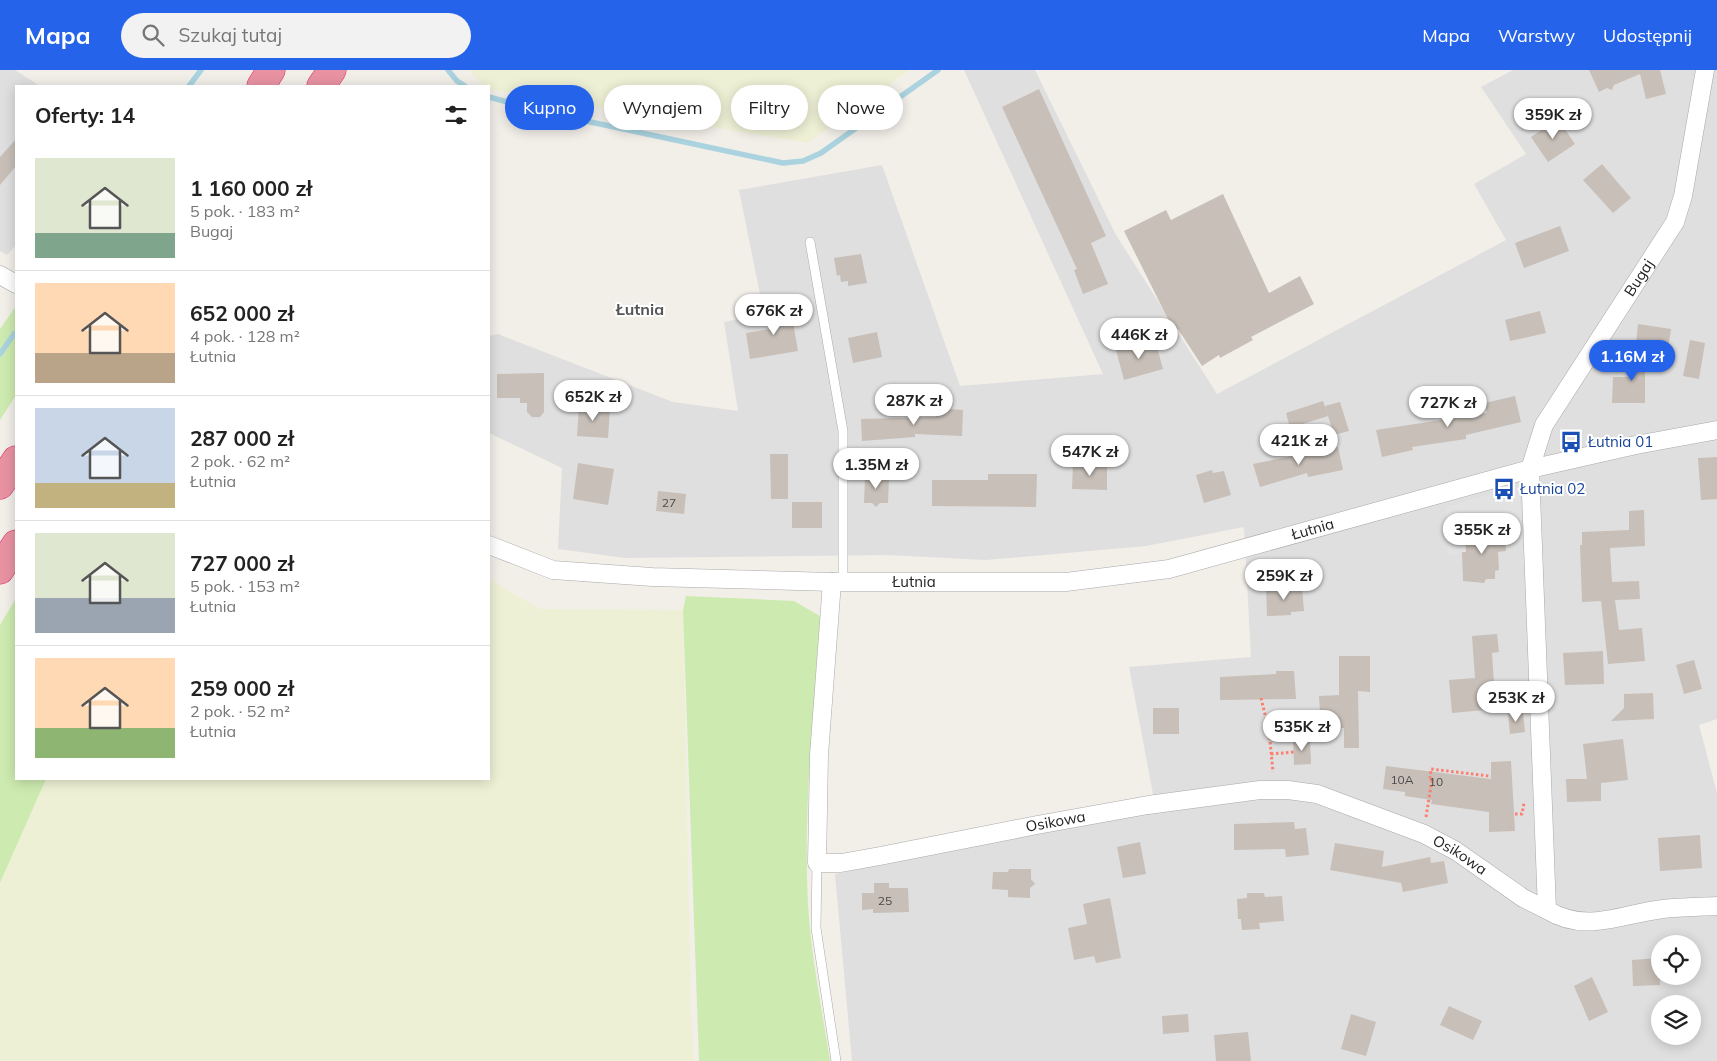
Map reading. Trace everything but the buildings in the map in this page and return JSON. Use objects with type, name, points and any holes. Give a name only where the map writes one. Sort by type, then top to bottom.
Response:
[{"type":"highway","points":[[262,85],[271,70]]},
{"type":"highway","points":[[322,85],[332,70]]},
{"type":"highway","points":[[0,485],[15,462]]},
{"type":"highway","points":[[0,570],[15,546]]},
{"type":"street","name":"Bugaj","points":[[1530,469],[1544,425],[1675,222],[1683,196],[1705,70]]},
{"type":"street","points":[[0,275],[15,283]]},
{"type":"street","name":"Łutnia","points":[[490,545],[553,570],[652,577],[838,582],[1066,582],[1169,569],[1530,469],[1636,445],[1717,430]]},
{"type":"street","points":[[1530,469],[1547,910]]},
{"type":"street","points":[[817,863],[819,754],[838,582]]},
{"type":"street","name":"Osikowa","points":[[817,863],[841,863],[1132,808],[1217,795],[1274,790],[1316,794],[1424,834],[1456,851],[1523,898],[1561,919],[1583,923],[1663,908],[1717,906]]},
{"type":"lane","points":[[810,242],[843,431],[845,456],[838,582]]},
{"type":"lane","points":[[845,456],[896,456]]},
{"type":"lane","points":[[817,863],[816,928],[836,1061]]},
{"type":"path","points":[[1261,698],[1269,731],[1274,790]]},
{"type":"path","points":[[1272,754],[1294,752]]},
{"type":"path","points":[[1424,834],[1432,780],[1430,779],[1433,774],[1431,769],[1489,776]]},
{"type":"path","points":[[1515,814],[1520,814]]},
{"type":"shaded area","points":[[0,70],[15,70],[38,85],[15,85],[15,246],[7,255],[0,251]]},
{"type":"shaded area","points":[[964,70],[1035,70],[1116,235],[1217,394],[1506,240],[1474,184],[1526,154],[1481,87],[1513,70],[1717,70],[1717,719],[1699,725],[1717,793],[1717,1061],[852,1061],[835,874],[1156,810],[1129,667],[1251,657],[1244,527],[1146,546],[986,560],[887,555],[625,558],[558,549],[562,468],[490,433],[490,336],[498,334],[673,402],[738,411],[724,322],[764,314],[739,190],[882,165],[960,386],[1103,374]]},
{"type":"shaded area","points":[[1519,486],[1522,531],[1465,533],[1466,552],[1448,555],[1446,507],[1505,490],[1505,497],[1511,498],[1511,488]]},
{"type":"green space","points":[[469,70],[910,70],[889,85],[818,85],[818,130],[825,130],[807,143],[721,128],[721,85],[604,85],[604,109],[594,107],[594,85],[505,85],[505,92],[490,89],[490,85],[483,85]]},
{"type":"green space","points":[[15,307],[15,397],[0,420],[0,329]]},
{"type":"green space","points":[[490,580],[540,609],[683,610],[691,1011],[694,1061],[0,1061],[0,883],[46,780],[490,780]]},
{"type":"green space","points":[[686,596],[794,601],[820,616],[808,796],[807,868],[812,943],[830,1061],[699,1061],[683,610]]},
{"type":"green space","points":[[15,600],[15,780],[46,780],[0,883],[0,625]]},
{"type":"waterway","points":[[190,85],[201,70]]},
{"type":"waterway","points":[[448,70],[457,81],[463,85]]},
{"type":"waterway","points":[[490,97],[553,114],[783,163],[803,161],[821,153],[938,70]]},
{"type":"waterway","points":[[0,354],[14,334]]},
{"type":"place","name":"Łutnia 01","points":[[1571,442]]},
{"type":"place","name":"Łutnia 02","points":[[1504,489]]},
{"type":"district","name":"Łutnia","points":[[640,309]]}]
